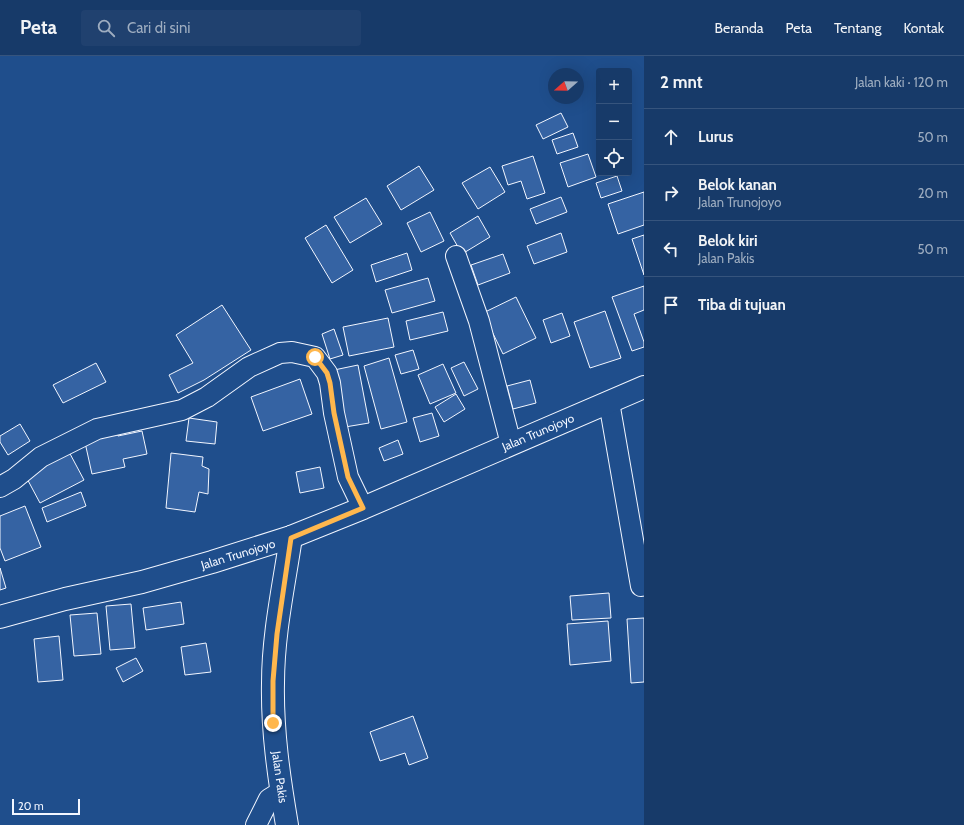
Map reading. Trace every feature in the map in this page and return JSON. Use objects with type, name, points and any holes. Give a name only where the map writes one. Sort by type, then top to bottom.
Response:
[{"type":"street","points":[[456,256],[481,329],[511,444]]},
{"type":"street","points":[[0,487],[14,479],[41,457],[97,429],[182,410],[207,397],[249,367],[280,353],[292,352],[315,357],[327,373],[348,477],[363,508]]},
{"type":"street","name":"Jalan Trunojoyo","points":[[0,617],[65,599],[149,580],[291,538],[644,387]]},
{"type":"street","points":[[610,402],[641,586]]},
{"type":"street","name":"Jalan Pakis","points":[[287,825],[273,723],[273,681],[277,634],[291,538]]},
{"type":"street","points":[[256,825],[269,799],[282,790]]},
{"type":"building","points":[[561,113],[568,127],[543,139],[536,125]]},
{"type":"building","points":[[573,133],[578,147],[557,154],[552,140]]},
{"type":"building","points":[[588,154],[596,177],[568,187],[560,163]]},
{"type":"building","points":[[533,156],[545,193],[527,199],[521,181],[508,185],[502,166]]},
{"type":"building","points":[[419,166],[434,190],[401,210],[387,186]]},
{"type":"building","points":[[490,167],[505,192],[478,209],[462,183]]},
{"type":"building","points":[[617,176],[622,191],[601,198],[596,183]]},
{"type":"building","points":[[644,192],[644,225],[618,234],[608,204]]},
{"type":"building","points":[[561,197],[567,212],[536,224],[530,209]]},
{"type":"building","points":[[366,198],[382,224],[350,243],[334,217]]},
{"type":"building","points":[[430,212],[444,241],[421,252],[407,223]]},
{"type":"building","points":[[478,216],[490,237],[462,254],[450,233]]},
{"type":"building","points":[[326,225],[353,270],[332,283],[305,238]]},
{"type":"building","points":[[561,233],[567,252],[534,264],[527,246]]},
{"type":"building","points":[[644,235],[644,275],[632,239]]},
{"type":"building","points":[[407,253],[412,270],[376,282],[371,265]]},
{"type":"building","points":[[503,254],[510,273],[478,285],[471,265]]},
{"type":"building","points":[[428,278],[435,301],[392,313],[385,290]]},
{"type":"building","points":[[644,286],[644,310],[634,314],[644,342],[644,347],[632,351],[612,297]]},
{"type":"building","points":[[516,297],[536,338],[503,354],[483,313]]},
{"type":"building","points":[[222,305],[251,350],[204,380],[178,393],[169,375],[193,363],[176,335]]},
{"type":"building","points":[[605,311],[621,358],[590,368],[574,322]]},
{"type":"building","points":[[443,312],[448,331],[410,340],[406,321]]},
{"type":"building","points":[[562,313],[570,336],[551,343],[543,320]]},
{"type":"building","points":[[388,318],[394,347],[349,356],[343,327]]},
{"type":"building","points":[[334,329],[343,355],[330,359],[322,334]]},
{"type":"building","points":[[413,350],[419,369],[401,374],[395,355]]},
{"type":"building","points":[[389,358],[407,422],[381,429],[364,366]]},
{"type":"building","points":[[464,362],[478,389],[464,396],[451,368]]},
{"type":"building","points":[[96,363],[106,382],[63,403],[53,385]]},
{"type":"building","points":[[443,364],[456,393],[430,404],[418,375]]},
{"type":"building","points":[[358,365],[369,423],[345,427],[334,370]]},
{"type":"building","points":[[300,379],[312,414],[263,431],[251,397]]},
{"type":"building","points":[[530,380],[536,403],[513,409],[507,386]]},
{"type":"building","points":[[456,394],[465,409],[444,422],[435,407]]},
{"type":"building","points":[[432,413],[439,436],[420,442],[413,418]]},
{"type":"building","points":[[189,418],[217,422],[215,444],[186,441]]},
{"type":"building","points":[[20,424],[30,441],[8,455],[0,442],[0,436]]},
{"type":"building","points":[[117,431],[118,436],[142,431],[147,454],[123,459],[125,467],[92,474],[84,438]]},
{"type":"building","points":[[398,440],[403,454],[384,461],[379,448]]},
{"type":"building","points":[[68,450],[84,480],[40,503],[24,473]]},
{"type":"building","points":[[171,453],[203,457],[202,466],[209,469],[208,494],[199,492],[195,512],[166,508]]},
{"type":"building","points":[[320,467],[324,488],[300,493],[296,472]]},
{"type":"building","points":[[81,492],[86,506],[47,522],[42,508]]},
{"type":"building","points":[[25,506],[41,547],[5,561],[0,548],[0,516]]},
{"type":"building","points":[[0,568],[6,588],[0,590]]},
{"type":"building","points":[[609,593],[611,618],[572,620],[570,596]]},
{"type":"building","points":[[181,602],[184,624],[146,630],[143,608]]},
{"type":"building","points":[[131,604],[135,648],[110,650],[106,606]]},
{"type":"building","points":[[97,613],[101,654],[74,656],[70,615]]},
{"type":"building","points":[[644,618],[644,682],[631,683],[627,619]]},
{"type":"building","points":[[608,621],[611,661],[570,665],[567,624]]},
{"type":"building","points":[[59,636],[63,680],[38,682],[34,639]]},
{"type":"building","points":[[206,643],[211,672],[185,675],[181,647]]},
{"type":"building","points":[[136,658],[143,671],[123,682],[116,668]]},
{"type":"building","points":[[413,716],[428,758],[409,765],[405,753],[380,761],[370,732]]},
{"type":"route","points":[[273,723],[273,681],[277,634],[291,538],[363,508],[348,477],[327,373],[315,357]]}]
